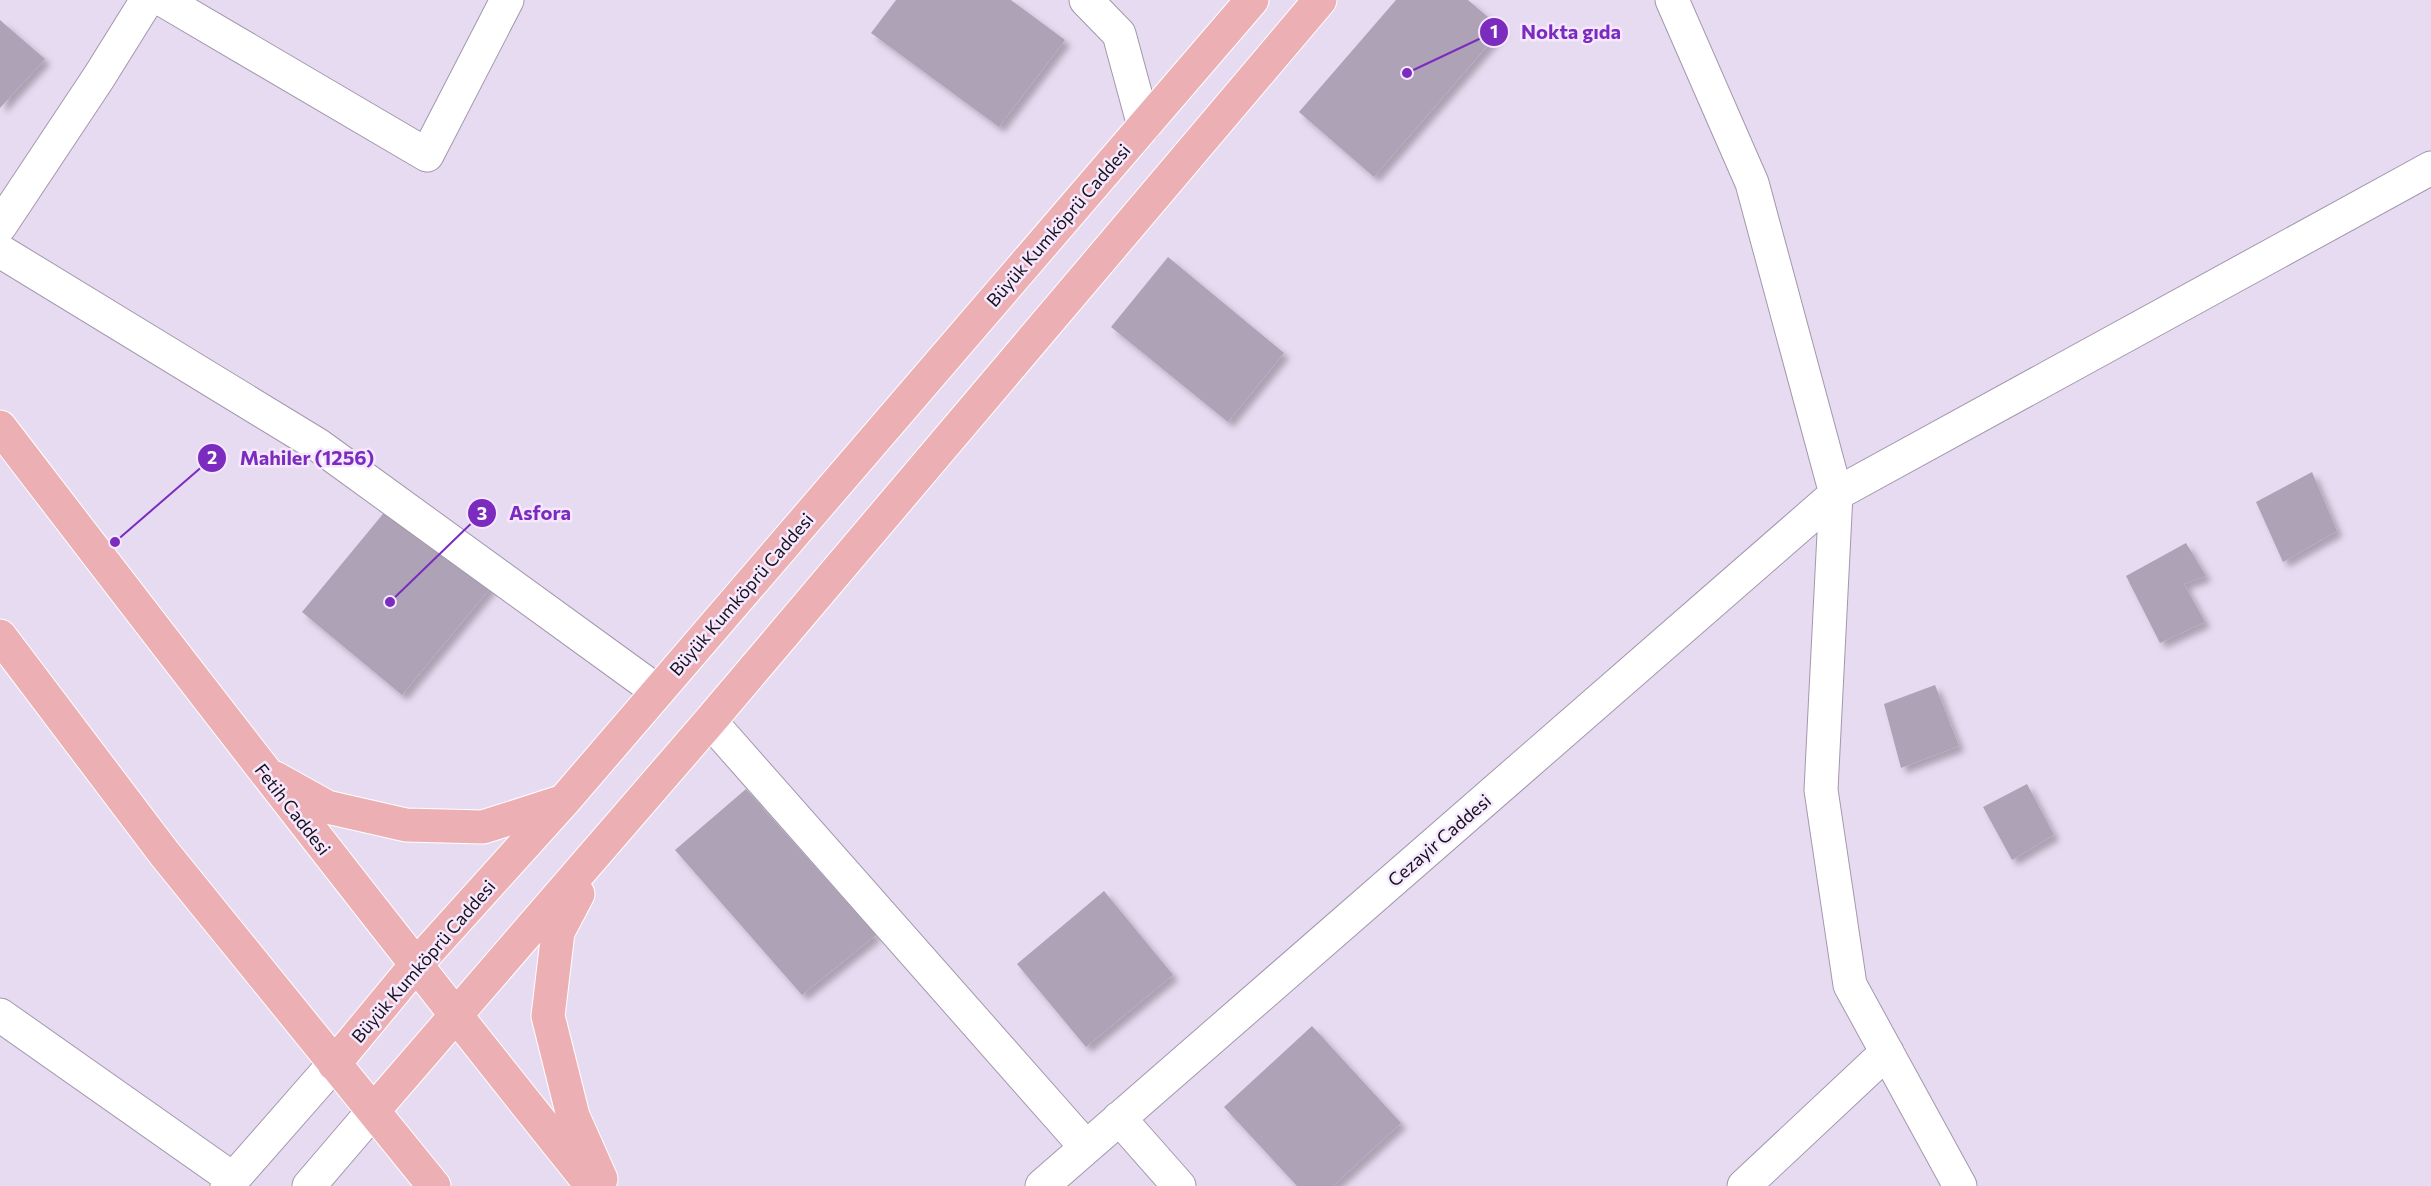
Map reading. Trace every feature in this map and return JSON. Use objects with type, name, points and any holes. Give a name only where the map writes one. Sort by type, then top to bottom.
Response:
[{"type":"main road","name":"Büyük Kumköprü Caddesi","points":[[334,1064],[416,966],[563,802],[1252,0]]},
{"type":"main road","points":[[374,1110],[710,721],[1320,0]]},
{"type":"main road","name":"Fetih Caddesi","points":[[0,427],[262,770],[592,1186]]},
{"type":"main road","points":[[0,636],[164,853],[434,1186]]},
{"type":"main road","points":[[262,770],[327,807],[406,825],[483,827],[563,802]]},
{"type":"main road","points":[[602,847],[558,932],[548,1016],[573,1116],[604,1186]]},
{"type":"street","points":[[0,226],[147,0]]},
{"type":"street","points":[[163,0],[427,155],[507,0]]},
{"type":"street","points":[[1086,0],[1119,34],[1144,126]]},
{"type":"street","points":[[1672,0],[1752,183],[1836,494],[1821,790],[1850,985],[1960,1186]]},
{"type":"street","name":"Cezayir Caddesi","points":[[1042,1186],[1836,494],[2431,168]]},
{"type":"street","points":[[0,251],[318,445],[657,691]]},
{"type":"street","points":[[710,721],[1086,1147]]},
{"type":"street","points":[[0,1015],[230,1182]]},
{"type":"street","points":[[1744,1186],[1887,1052]]},
{"type":"street","name":"Büyük Kumköprü Caddesi","points":[[230,1182],[334,1064]]},
{"type":"street","points":[[309,1186],[374,1110]]},
{"type":"street","points":[[1119,1118],[1179,1186]]},
{"type":"building","points":[[896,0],[1011,0],[1065,40],[999,127],[871,33]]},
{"type":"building","points":[[1396,0],[1468,0],[1502,29],[1374,177],[1299,112]]},
{"type":"building","points":[[0,20],[45,59],[0,108]]},
{"type":"building","points":[[1168,257],[1284,353],[1228,422],[1111,327]]},
{"type":"building","points":[[2312,472],[2337,531],[2283,562],[2256,502]]},
{"type":"building","points":[[392,503],[492,586],[402,695],[302,612]]},
{"type":"building","points":[[2186,543],[2206,576],[2184,584],[2205,622],[2160,643],[2126,576]]},
{"type":"building","points":[[1935,685],[1959,746],[1901,768],[1884,704]]},
{"type":"building","points":[[2027,784],[2054,835],[2012,860],[1983,807]]},
{"type":"building","points":[[746,789],[876,935],[802,995],[675,850]]},
{"type":"building","points":[[1104,891],[1173,975],[1086,1047],[1017,964]]},
{"type":"building","points":[[1312,1026],[1401,1123],[1333,1186],[1297,1186],[1224,1107]]},
{"type":"place","name":"Nokta gıda","points":[[1407,73]]},
{"type":"place","name":"Mahiler (1256)","points":[[115,542]]},
{"type":"place","name":"Asfora","points":[[390,602]]}]
